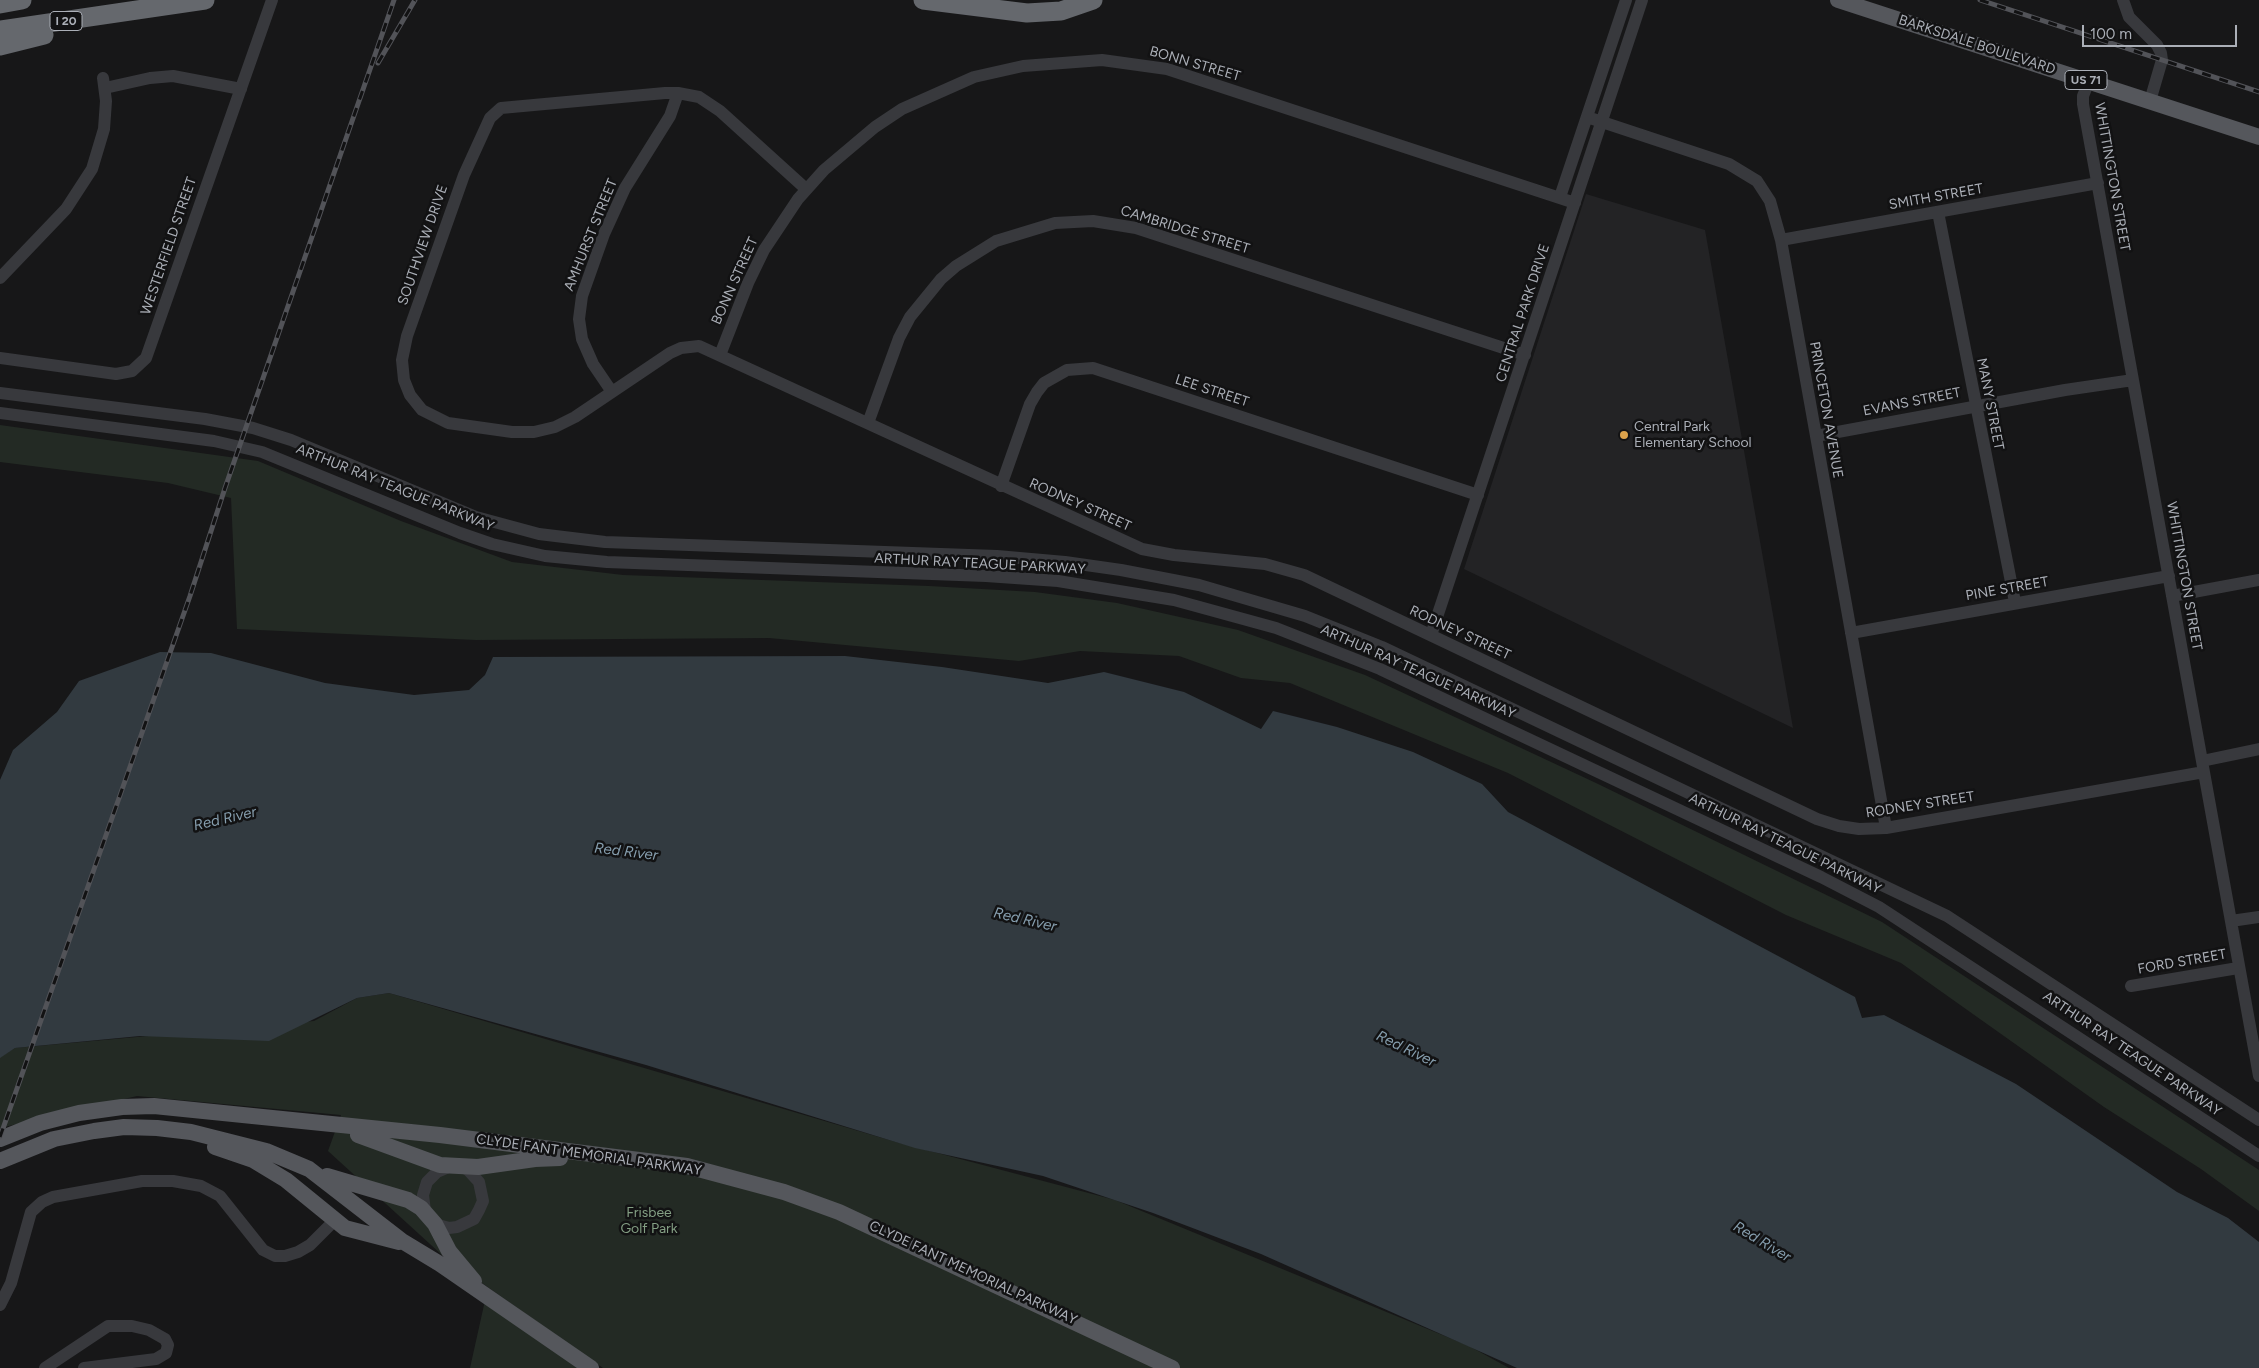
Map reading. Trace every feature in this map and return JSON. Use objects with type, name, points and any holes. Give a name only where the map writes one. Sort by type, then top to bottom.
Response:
[{"type":"highway","points":[[0,4],[22,0]]},
{"type":"highway","name":"I 20","points":[[0,30],[205,0]]},
{"type":"highway","points":[[923,0],[979,8],[1042,13],[1061,11],[1093,0]]},
{"type":"highway","points":[[0,46],[132,12]]},
{"type":"main road","name":"BARKSDALE BOULEVARD","points":[[1838,0],[2259,137]]},
{"type":"main road","name":"CLYDE FANT MEMORIAL PARKWAY","points":[[0,1139],[59,1118],[122,1107],[186,1109],[634,1160],[706,1170],[784,1192],[839,1212],[1172,1368]]},
{"type":"main road","points":[[271,1118],[369,1138],[423,1160],[456,1166],[478,1168],[535,1158],[634,1160]]},
{"type":"main road","points":[[0,1161],[35,1146],[74,1134],[124,1127],[174,1130],[239,1143],[358,1187],[408,1200],[430,1218],[449,1251],[486,1296]]},
{"type":"main road","points":[[146,1128],[191,1138],[253,1160],[286,1180],[334,1221],[345,1228],[397,1241],[413,1248]]},
{"type":"main road","points":[[308,1169],[413,1248],[591,1368]]},
{"type":"street","name":"WESTERFIELD STREET","points":[[0,358],[116,374],[126,373],[141,364],[148,353],[272,0]]},
{"type":"street","points":[[1560,197],[1626,0]]},
{"type":"street","name":"CENTRAL PARK DRIVE","points":[[1431,635],[1525,355],[1547,299],[1575,203],[1642,0]]},
{"type":"street","points":[[2123,0],[2129,17],[2157,45],[2161,53],[2162,60],[2150,101]]},
{"type":"street","name":"BONN STREET","points":[[720,355],[754,268],[774,234],[806,189],[830,164],[875,127],[902,109],[974,77],[1024,66],[1077,60],[1102,60],[1147,65],[1196,77],[1575,203]]},
{"type":"street","points":[[0,278],[61,215],[87,180],[104,134],[104,83],[173,76],[241,89]]},
{"type":"street","name":"WHITTINGTON STREET","points":[[2089,81],[2083,96],[2083,104],[2259,1076]]},
{"type":"street","name":"SOUTHVIEW DRIVE","points":[[720,355],[698,346],[681,348],[575,416],[545,430],[512,432],[448,423],[422,410],[410,395],[402,370],[403,349],[464,175],[484,130],[494,112],[501,108],[678,93],[699,97],[709,102],[806,189]]},
{"type":"street","name":"AMHURST STREET","points":[[612,392],[593,364],[582,340],[579,318],[580,302],[617,206],[634,171],[672,112],[678,93]]},
{"type":"street","name":"PRINCETON AVENUE","points":[[1587,117],[1729,164],[1757,181],[1770,201],[1780,240],[1886,828]]},
{"type":"street","name":"SMITH STREET","points":[[1780,240],[2098,183]]},
{"type":"street","name":"MANY STREET","points":[[1938,212],[1974,406],[2015,602]]},
{"type":"street","name":"CAMBRIDGE STREET","points":[[868,423],[899,338],[910,317],[941,279],[956,266],[996,241],[1055,223],[1093,221],[1136,228],[1525,355]]},
{"type":"street","name":"RODNEY STREET","points":[[720,355],[1001,486],[1154,552],[1265,564],[1295,571],[1817,819],[1849,828],[1886,828],[2203,766],[2259,749]]},
{"type":"street","name":"LEE STREET","points":[[1001,486],[1030,404],[1037,392],[1044,383],[1067,370],[1092,368],[1478,495]]},
{"type":"street","name":"EVANS STREET","points":[[1816,436],[1974,406],[2133,380]]},
{"type":"street","name":"ARTHUR RAY TEAGUE PARKWAY","points":[[0,393],[205,419],[253,428],[291,440],[476,517],[539,534],[604,542],[997,556],[1066,562],[1199,585],[1297,614],[1391,651],[1948,916],[2259,1120]]},
{"type":"street","name":"ARTHUR RAY TEAGUE PARKWAY","points":[[0,413],[214,441],[262,452],[460,533],[492,544],[545,556],[607,562],[986,576],[1058,582],[1174,600],[1276,628],[1380,668],[1821,877],[1879,907],[2259,1156]]},
{"type":"street","name":"PINE STREET","points":[[1851,633],[2015,602],[2169,576]]},
{"type":"street","points":[[2172,596],[2259,580]]},
{"type":"street","points":[[2231,921],[2259,916]]},
{"type":"street","name":"FORD STREET","points":[[2131,986],[2238,968]]},
{"type":"street","points":[[456,1166],[468,1170],[479,1182],[483,1201],[474,1219],[458,1228],[449,1228],[430,1218],[423,1195],[427,1182],[437,1172],[456,1166]]},
{"type":"street","points":[[0,1305],[11,1283],[31,1212],[42,1202],[53,1197],[142,1181],[173,1181],[201,1186],[220,1196],[262,1250],[276,1256],[285,1256],[298,1252],[310,1244],[334,1221]]},
{"type":"street","points":[[45,1368],[108,1326],[132,1326],[149,1330],[165,1339],[168,1345],[166,1353],[156,1359],[84,1368]]},
{"type":"shaded area","name":"Central Park Elementary School","points":[[1586,194],[1705,230],[1793,728],[1464,569]]},
{"type":"green space","points":[[0,425],[258,461],[401,521],[512,562],[623,575],[929,586],[1035,592],[1117,603],[1238,630],[1365,675],[1596,783],[1882,922],[2259,1170],[2259,1211],[2201,1169],[2104,1107],[1901,963],[1786,915],[1508,773],[1290,683],[1241,678],[1179,656],[1080,651],[1019,661],[769,638],[476,640],[237,629],[231,498],[168,483],[0,462]]},
{"type":"green space","name":"Frisbee Golf Park","points":[[389,993],[896,1142],[1115,1200],[1469,1346],[1509,1368],[603,1368],[442,1255],[328,1151],[341,1115],[137,1096],[0,1128],[0,1057],[15,1048],[314,1021],[357,998]]},
{"type":"green space","points":[[486,1296],[586,1368],[470,1368]]},
{"type":"water","name":"Red River","points":[[160,652],[211,653],[325,683],[414,695],[469,690],[485,675],[493,657],[845,656],[942,667],[1048,683],[1104,672],[1184,692],[1261,729],[1273,711],[1337,727],[1413,752],[1482,784],[1508,812],[1855,997],[1862,1018],[1884,1015],[2016,1084],[2177,1192],[2228,1218],[2259,1242],[2259,1368],[1517,1368],[1261,1254],[1153,1213],[1043,1176],[915,1148],[646,1065],[389,993],[357,998],[269,1041],[140,1036],[15,1048],[0,1058],[0,780],[13,750],[57,712],[79,681]]},
{"type":"railway","points":[[0,1137],[190,596],[225,488],[394,0]]},
{"type":"railway","points":[[378,63],[415,0]]},
{"type":"railway","points":[[1980,0],[2259,92]]},
{"type":"place","name":"Central Park Elementary School","points":[[1624,435]]}]
